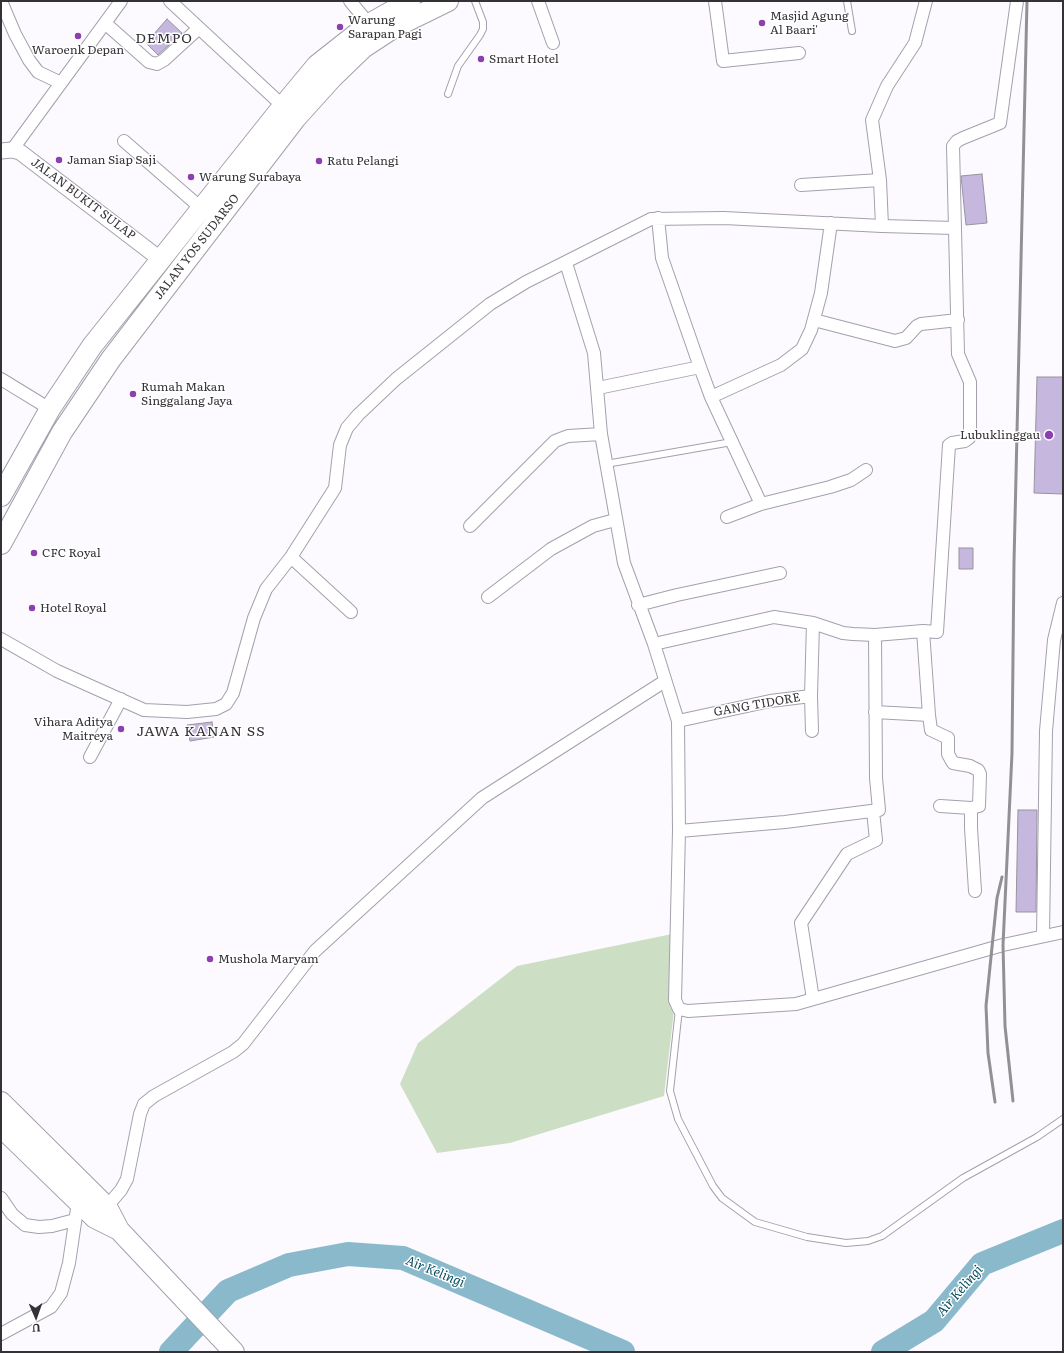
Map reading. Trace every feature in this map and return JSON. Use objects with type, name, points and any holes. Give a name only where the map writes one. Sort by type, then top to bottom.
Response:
[{"type":"highway","name":"JALAN YOS SUDARSO","points":[[1,496],[6,475],[92,346],[283,106],[317,65],[369,24],[410,1]]},
{"type":"highway","name":"JALAN YOS SUDARSO","points":[[1,544],[62,432],[111,359],[296,118],[332,77],[363,48],[395,28],[424,6],[448,1]]},
{"type":"highway","points":[[160,259],[177,273]]},
{"type":"highway","points":[[1,1102],[161,1277],[234,1352]]},
{"type":"highway","points":[[1,1127],[77,1211],[101,1212]]},
{"type":"street","points":[[1,1],[15,34],[33,66],[38,72],[61,83]]},
{"type":"street","points":[[6,150],[61,83],[121,1]]},
{"type":"street","points":[[170,1],[283,106]]},
{"type":"street","points":[[350,1],[369,24]]},
{"type":"street","points":[[538,1],[553,43]]},
{"type":"street","points":[[715,1],[723,61],[799,53]]},
{"type":"street","points":[[882,226],[880,180],[872,120],[887,86],[914,43],[926,1]]},
{"type":"street","points":[[654,644],[763,618],[785,618],[813,623],[843,633],[875,635],[923,631],[937,632],[949,445],[952,442],[964,441],[969,438],[970,435],[970,382],[958,354],[953,146],[957,141],[963,138],[1000,123],[1017,1]]},
{"type":"street","points":[[105,23],[149,62],[157,64],[164,60],[200,28]]},
{"type":"street","points":[[124,141],[201,208]]},
{"type":"street","name":"JALAN BUKIT SULAP","points":[[6,150],[20,152],[160,259]]},
{"type":"street","points":[[801,185],[880,180]]},
{"type":"street","points":[[1,638],[57,671],[144,710],[187,712],[216,709],[226,704],[233,693],[254,618],[266,589],[291,557],[335,488],[338,478],[340,445],[347,428],[358,415],[396,379],[490,304],[526,282],[566,263],[647,220],[658,218],[724,218],[954,228]]},
{"type":"street","points":[[658,218],[662,258],[700,367],[711,396],[761,504]]},
{"type":"street","points":[[711,396],[781,365],[802,349],[811,330],[821,293],[831,223]]},
{"type":"street","points":[[566,263],[594,353],[601,434],[615,520],[624,563],[638,605],[654,644],[678,721],[675,1000],[679,1009],[688,1011],[787,1005],[1043,935],[1063,932]]},
{"type":"street","points":[[814,320],[895,341],[906,338],[917,326],[921,324],[958,320]]},
{"type":"street","points":[[598,388],[700,367]]},
{"type":"street","points":[[1,379],[50,409]]},
{"type":"street","points":[[470,526],[554,442],[568,436],[601,434]]},
{"type":"street","points":[[727,517],[761,504],[830,487],[851,480],[866,470]]},
{"type":"street","points":[[488,597],[551,549],[593,526],[615,520]]},
{"type":"street","points":[[291,557],[351,612]]},
{"type":"street","points":[[638,605],[780,573]]},
{"type":"street","points":[[1043,935],[1046,731],[1054,640],[1063,603]]},
{"type":"street","name":"GANG TIDORE","points":[[678,721],[770,701],[811,696],[813,623]]},
{"type":"street","points":[[923,631],[931,730],[948,738],[948,754],[953,763],[970,766],[978,770],[980,774],[979,806],[971,808],[940,806]]},
{"type":"street","points":[[678,831],[786,822],[873,811],[880,808],[876,778],[875,635]]},
{"type":"street","points":[[101,1212],[121,1190],[127,1179],[140,1114],[144,1104],[154,1096],[233,1052],[243,1044],[314,950],[482,798],[665,680]]},
{"type":"street","points":[[811,696],[812,731]]},
{"type":"street","points":[[90,757],[121,699]]},
{"type":"street","points":[[876,712],[929,715]]},
{"type":"street","points":[[971,808],[975,891]]},
{"type":"street","points":[[813,999],[801,923],[846,854],[876,840],[873,811]]},
{"type":"street","points":[[1,1198],[12,1214],[25,1225],[39,1227],[52,1226],[77,1211]]},
{"type":"street","points":[[1,1334],[51,1307],[61,1293],[69,1263],[77,1211]]},
{"type":"lane","points":[[448,94],[458,66],[483,29],[483,22],[475,1]]},
{"type":"lane","points":[[847,1],[852,31]]},
{"type":"lane","points":[[606,464],[732,442]]},
{"type":"lane","points":[[679,1009],[670,1091],[678,1119],[713,1186],[722,1198],[755,1222],[808,1237],[846,1244],[868,1241],[882,1236],[963,1178],[1037,1137],[1063,1119]]},
{"type":"green space","points":[[672,934],[674,1011],[664,1096],[510,1143],[437,1153],[400,1084],[418,1043],[517,966]]},
{"type":"building","points":[[167,19],[182,33],[158,55],[146,43]]},
{"type":"building","points":[[982,174],[987,223],[966,225],[961,176]]},
{"type":"building","name":"Lubuklinggau","points":[[1037,377],[1063,377],[1063,494],[1034,493]]},
{"type":"building","points":[[959,548],[973,548],[973,569],[959,569]]},
{"type":"building","points":[[212,722],[214,737],[190,741],[187,725]]},
{"type":"building","points":[[1018,810],[1037,810],[1036,912],[1016,912]]},
{"type":"waterway","name":"Air Kelingi","points":[[883,1352],[934,1321],[982,1264],[1063,1231]]},
{"type":"waterway","name":"Air Kelingi","points":[[171,1352],[228,1291],[289,1265],[348,1254],[403,1258],[623,1352]]},
{"type":"railway","points":[[1013,1101],[1005,1026],[1003,945],[1012,753],[1014,562],[1027,1]]},
{"type":"railway","points":[[995,1102],[988,1053],[986,1006],[997,898],[1002,877]]},
{"type":"place","name":"Masjid Agung Al Baari'","points":[[762,23]]},
{"type":"place","name":"Warung Sarapan Pagi","points":[[340,27]]},
{"type":"place","name":"Waroenk Depan","points":[[78,36]]},
{"type":"place","name":"Smart Hotel","points":[[481,59]]},
{"type":"place","name":"Jaman Siap Saji","points":[[59,160]]},
{"type":"place","name":"Ratu Pelangi","points":[[319,161]]},
{"type":"place","name":"Warung Surabaya","points":[[191,177]]},
{"type":"place","name":"Rumah Makan Singgalang Jaya","points":[[133,394]]},
{"type":"place","name":"Lubuklinggau","points":[[1049,435]]},
{"type":"place","name":"CFC Royal","points":[[34,553]]},
{"type":"place","name":"Hotel Royal","points":[[32,608]]},
{"type":"place","name":"Vihara Aditya Maitreya","points":[[121,729]]},
{"type":"place","name":"Mushola Maryam","points":[[210,959]]},
{"type":"district","name":"DEMPO","points":[[164,39]]},
{"type":"district","name":"JAWA KANAN SS","points":[[201,732]]}]
